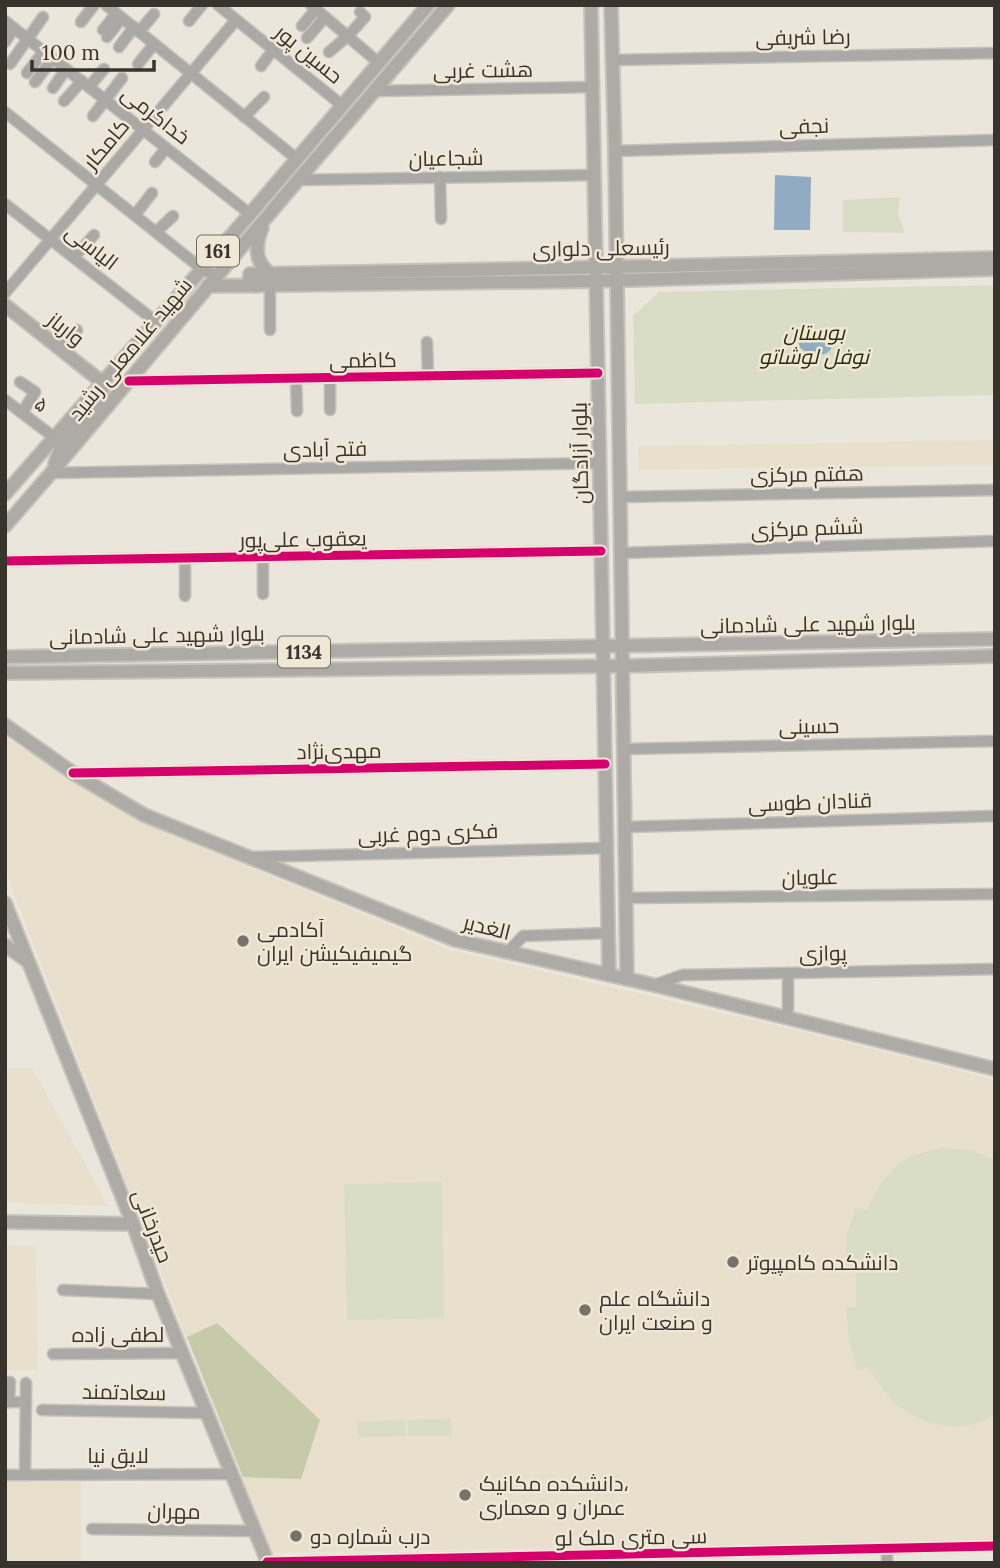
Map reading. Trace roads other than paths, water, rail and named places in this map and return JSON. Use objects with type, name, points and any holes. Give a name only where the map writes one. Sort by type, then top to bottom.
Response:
[{"type":"main road","name":"شهید غلامعلی رشید","points":[[5,494],[250,214],[428,5]]},
{"type":"main road","name":"شهید غلامعلی رشید","points":[[5,526],[448,5]]},
{"type":"main road","name":"بلوار آزادگان","points":[[591,5],[603,667]]},
{"type":"main road","name":"بلوار آزادگان","points":[[611,5],[623,666]]},
{"type":"main road","points":[[266,218],[259,233],[257,255],[271,280]]},
{"type":"main road","name":"رئیسعلی دلواری","points":[[617,274],[995,258]]},
{"type":"main road","name":"رئیسعلی دلواری","points":[[213,281],[256,286],[271,280],[995,269]]},
{"type":"main road","name":"وارباز","points":[[5,305],[103,383]]},
{"type":"main road","points":[[122,360],[133,377]]},
{"type":"main road","points":[[51,473],[62,445],[101,400],[103,383]]},
{"type":"main road","name":"بلوار شهید علی شادمانی","points":[[623,647],[995,639]]},
{"type":"main road","name":"1134","points":[[604,647],[623,647]]},
{"type":"main road","name":"بلوار شهید علی شادمانی","points":[[5,657],[604,647]]},
{"type":"main road","name":"بلوار شهید علی شادمانی","points":[[623,666],[995,656]]},
{"type":"main road","points":[[623,666],[628,979]]},
{"type":"main road","name":"1134","points":[[603,667],[623,666]]},
{"type":"main road","points":[[603,667],[609,975]]},
{"type":"main road","name":"بلوار شهید علی شادمانی","points":[[5,673],[603,667]]},
{"type":"main road","name":"الغدیر","points":[[5,725],[74,773],[144,815],[455,940],[654,985],[995,1069]]},
{"type":"main road","name":"حیدرخانی","points":[[5,903],[267,1563]]},
{"type":"main road","points":[[5,945],[29,962]]},
{"type":"main road","points":[[5,1222],[132,1224]]},
{"type":"street","points":[[81,22],[94,5]]},
{"type":"street","points":[[189,20],[202,5]]},
{"type":"street","name":"حسین پور","points":[[218,5],[342,106]]},
{"type":"street","points":[[302,26],[314,7],[379,63]]},
{"type":"street","points":[[105,34],[113,10],[297,159]]},
{"type":"street","points":[[329,52],[365,17],[360,12]]},
{"type":"street","points":[[119,47],[155,14]]},
{"type":"street","points":[[10,64],[43,17]]},
{"type":"street","points":[[307,38],[325,17]]},
{"type":"street","name":"کامکار","points":[[5,293],[236,20]]},
{"type":"street","points":[[5,42],[10,24]]},
{"type":"street","name":"خداکرمی","points":[[10,24],[250,214]]},
{"type":"street","points":[[138,64],[154,44]]},
{"type":"street","points":[[261,65],[273,50]]},
{"type":"street","points":[[27,73],[44,51]]},
{"type":"street","name":"رضا شریفی","points":[[613,60],[995,53]]},
{"type":"street","points":[[35,82],[53,58]]},
{"type":"street","points":[[53,88],[66,69]]},
{"type":"street","points":[[64,101],[104,69]]},
{"type":"street","points":[[93,116],[122,78]]},
{"type":"street","name":"هشت غربی","points":[[375,91],[592,87]]},
{"type":"street","points":[[244,117],[264,97]]},
{"type":"street","points":[[5,112],[156,232],[198,273],[213,281]]},
{"type":"street","name":"نجفی","points":[[615,151],[995,140]]},
{"type":"street","points":[[155,162],[166,148]]},
{"type":"street","name":"شجاعیان","points":[[298,180],[594,175]]},
{"type":"street","points":[[440,177],[441,219]]},
{"type":"street","points":[[135,215],[152,193]]},
{"type":"street","name":"الیاسی","points":[[5,204],[155,321]]},
{"type":"street","points":[[156,232],[173,216]]},
{"type":"street","points":[[74,257],[94,235]]},
{"type":"street","points":[[270,330],[271,280]]},
{"type":"street","points":[[61,349],[77,330]]},
{"type":"street","points":[[427,342],[428,376]]},
{"type":"street","name":"کاظمی","points":[[133,377],[330,378],[598,373]]},
{"type":"street","points":[[296,378],[297,411]]},
{"type":"street","points":[[330,378],[330,410]]},
{"type":"street","points":[[20,382],[35,392],[22,413]]},
{"type":"street","name":"۵","points":[[5,400],[55,438]]},
{"type":"street","name":"فتح آبادی","points":[[51,473],[600,463]]},
{"type":"street","name":"هفتم مرکزی","points":[[621,497],[995,490]]},
{"type":"street","name":"ششم مرکزی","points":[[621,553],[995,541]]},
{"type":"street","name":"یعقوب علی‌پور","points":[[5,561],[601,551]]},
{"type":"street","points":[[263,557],[263,594]]},
{"type":"street","points":[[185,558],[185,596]]},
{"type":"street","name":"حسینی","points":[[624,749],[995,741]]},
{"type":"street","name":"مهدی‌نژاد","points":[[74,773],[605,764]]},
{"type":"street","name":"قنادان طوسی","points":[[625,827],[995,816]]},
{"type":"street","name":"فکری دوم غربی","points":[[249,857],[607,848]]},
{"type":"street","name":"علویان","points":[[626,898],[995,894]]},
{"type":"street","points":[[508,952],[523,936],[608,933]]},
{"type":"street","name":"پوازی","points":[[654,985],[682,975],[995,969]]},
{"type":"street","points":[[788,973],[788,1010]]},
{"type":"street","points":[[63,1290],[158,1294]]},
{"type":"street","name":"لطفی زاده","points":[[54,1354],[182,1353]]},
{"type":"street","points":[[10,1382],[7,1402],[26,1402]]},
{"type":"street","points":[[25,1475],[26,1383]]},
{"type":"street","name":"سعادتمند","points":[[42,1410],[206,1413]]},
{"type":"street","name":"لایق نیا","points":[[5,1475],[231,1474]]},
{"type":"street","name":"مهران","points":[[92,1530],[254,1531]]},
{"type":"street","name":"سی متری ملک لو","points":[[267,1563],[995,1546]]},
{"type":"street","points":[[887,1549],[887,1563]]},
{"type":"water","points":[[775,175],[811,177],[810,230],[774,230]]},
{"type":"water","points":[[811,333],[832,339],[832,348],[822,355],[813,355],[799,347],[799,341]]},
{"type":"place","name":"آکادمی گیمیفیکیشن ایران","points":[[243,941]]},
{"type":"place","name":"دانشکده کامپیوتر","points":[[733,1262]]},
{"type":"place","name":"دانشگاه علم و صنعت ایران","points":[[585,1310]]},
{"type":"place","name":"دانشکده مکانیک، عمران و معماری","points":[[465,1495]]},
{"type":"place","name":"درب شماره دو","points":[[296,1536]]},
{"type":"park label","name":"بوستان نوفل لوشاتو","points":[[814,344]]}]
